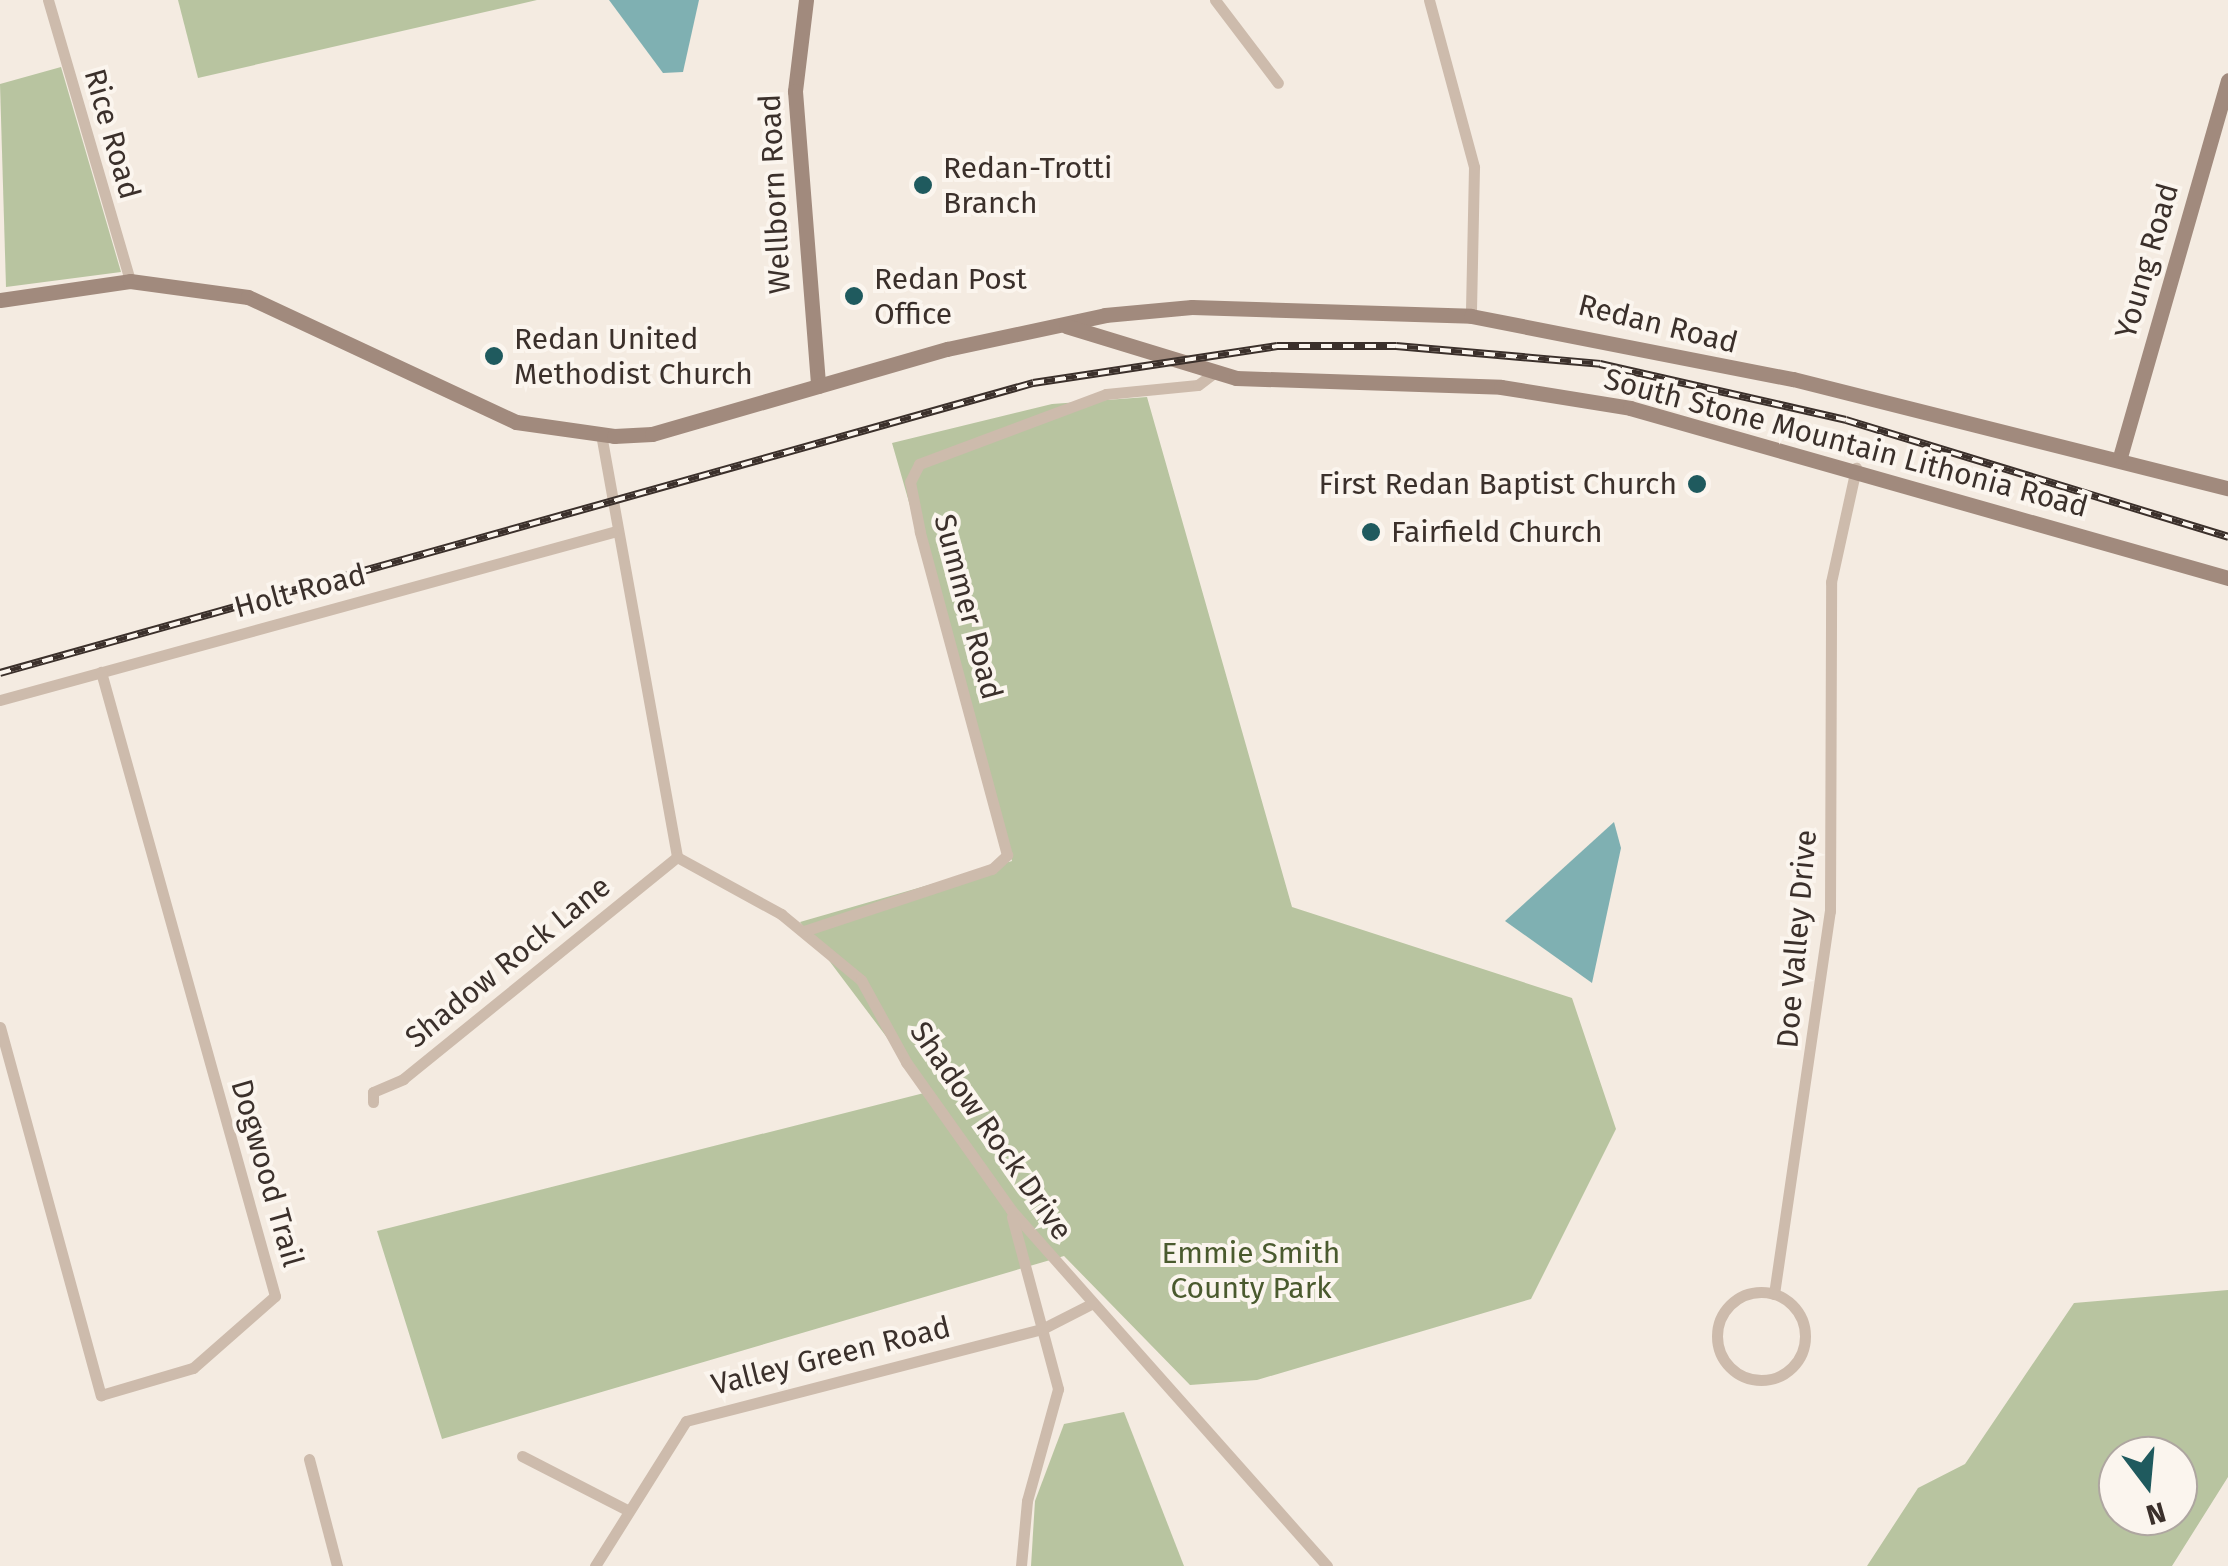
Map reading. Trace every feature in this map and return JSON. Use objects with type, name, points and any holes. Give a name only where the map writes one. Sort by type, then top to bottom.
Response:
[{"type":"main road","name":"Wellborn Road","points":[[806,0],[795,91],[818,386]]},
{"type":"main road","name":"Young Road","points":[[2120,457],[2228,80]]},
{"type":"main road","points":[[0,300],[130,281],[248,296],[516,422],[601,434],[652,434],[818,386],[1064,325]]},
{"type":"main road","name":"Redan Road","points":[[1064,325],[1192,306],[1471,316],[1575,330],[2120,457],[2228,488]]},
{"type":"main road","name":"South Stone Mountain Lithonia Road","points":[[1064,325],[1214,373],[1566,396],[1856,468],[2228,578]]},
{"type":"street","name":"Rice Road","points":[[48,0],[130,281]]},
{"type":"street","points":[[1215,0],[1278,83]]},
{"type":"street","points":[[1428,0],[1474,167],[1471,316]]},
{"type":"street","name":"Summer Road","points":[[804,932],[992,869],[1007,855],[920,532],[910,482],[919,464],[1106,394],[1198,385],[1214,373]]},
{"type":"street","points":[[601,434],[614,532],[677,857]]},
{"type":"street","name":"Doe Valley Drive","points":[[1774,1294],[1830,911],[1831,582],[1856,468]]},
{"type":"street","name":"Holt Road","points":[[0,700],[614,532]]},
{"type":"street","name":"Dogwood Trail","points":[[0,1027],[101,1395],[193,1368],[275,1296],[100,672]]},
{"type":"street","name":"Shadow Rock Drive","points":[[677,857],[804,932],[861,980],[906,1062],[1010,1210],[1327,1566]]},
{"type":"street","name":"Shadow Rock Lane","points":[[373,1102],[373,1092],[403,1079],[677,857]]},
{"type":"street","points":[[1010,1210],[1058,1405],[1027,1500],[1021,1566]]},
{"type":"street","points":[[1774,1294],[1802,1320],[1803,1349],[1786,1372],[1745,1377],[1723,1359],[1717,1328],[1732,1302],[1774,1294]]},
{"type":"street","name":"Valley Green Road","points":[[595,1566],[671,1435],[702,1413],[1042,1329],[1093,1303]]},
{"type":"street","points":[[522,1456],[627,1510]]},
{"type":"street","points":[[308,1459],[337,1566]]},
{"type":"green space","points":[[178,0],[537,0],[198,78]]},
{"type":"green space","points":[[61,67],[121,272],[6,287],[0,84]]},
{"type":"green space","name":"Emmie Smith County Park","points":[[1147,397],[1292,907],[1572,998],[1616,1129],[1531,1299],[1257,1380],[1190,1385],[1064,1256],[442,1439],[377,1231],[928,1092],[800,922],[1012,861],[892,443],[1052,404]]},
{"type":"green space","points":[[2228,1290],[2228,1477],[2198,1525],[2198,1436],[2098,1436],[2098,1536],[2191,1536],[2172,1566],[1867,1566],[1918,1488],[1965,1464],[2074,1303]]},
{"type":"green space","points":[[1124,1412],[1184,1566],[1031,1566],[1035,1501],[1064,1424]]},
{"type":"water","points":[[609,0],[699,0],[683,72],[663,73]]},
{"type":"water","points":[[1614,822],[1621,848],[1592,983],[1505,921]]},
{"type":"railway","points":[[0,673],[1033,383],[1277,346],[1396,346],[1600,364],[1846,420],[2228,537]]},
{"type":"place","name":"Redan-Trotti Branch","points":[[923,185]]},
{"type":"place","name":"Redan Post Office","points":[[854,296]]},
{"type":"place","name":"Redan United Methodist Church","points":[[494,356]]},
{"type":"place","name":"First Redan Baptist Church","points":[[1697,484]]},
{"type":"place","name":"Fairfield Church","points":[[1371,532]]}]
